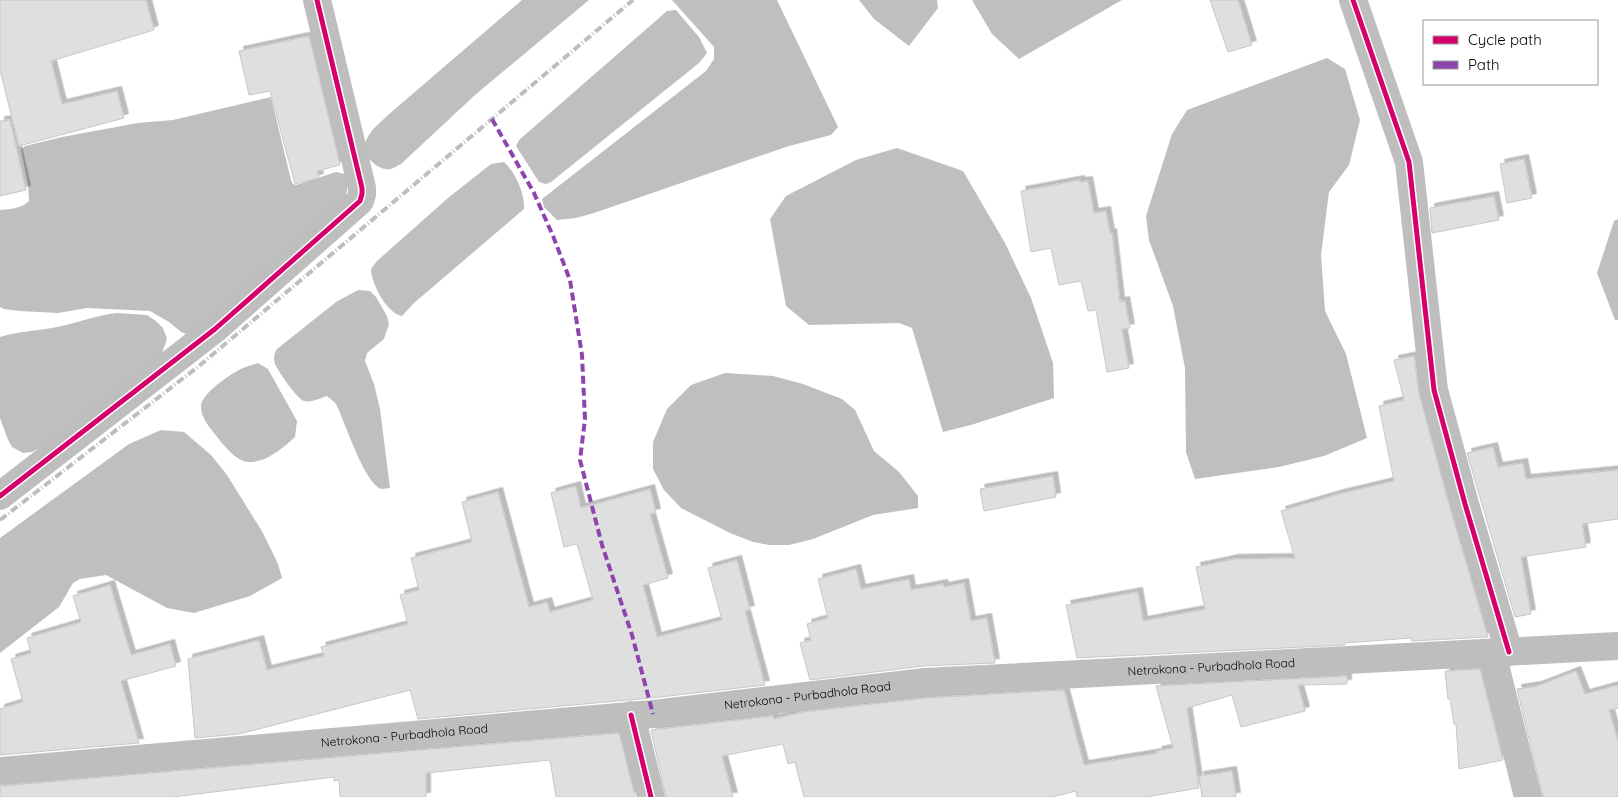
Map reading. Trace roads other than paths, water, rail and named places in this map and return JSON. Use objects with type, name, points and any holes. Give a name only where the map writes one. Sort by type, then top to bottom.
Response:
[{"type":"main road","points":[[0,496],[215,329],[360,201],[362,188],[317,0]]},
{"type":"main road","points":[[1354,0],[1409,162],[1434,390],[1465,504],[1500,652],[1528,797]]},
{"type":"main road","name":"Netrokona - Purbadhola Road","points":[[0,771],[653,714],[925,682],[1618,646]]},
{"type":"main road","points":[[631,715],[651,797]]},
{"type":"railway","points":[[0,520],[199,366],[633,0]]}]
